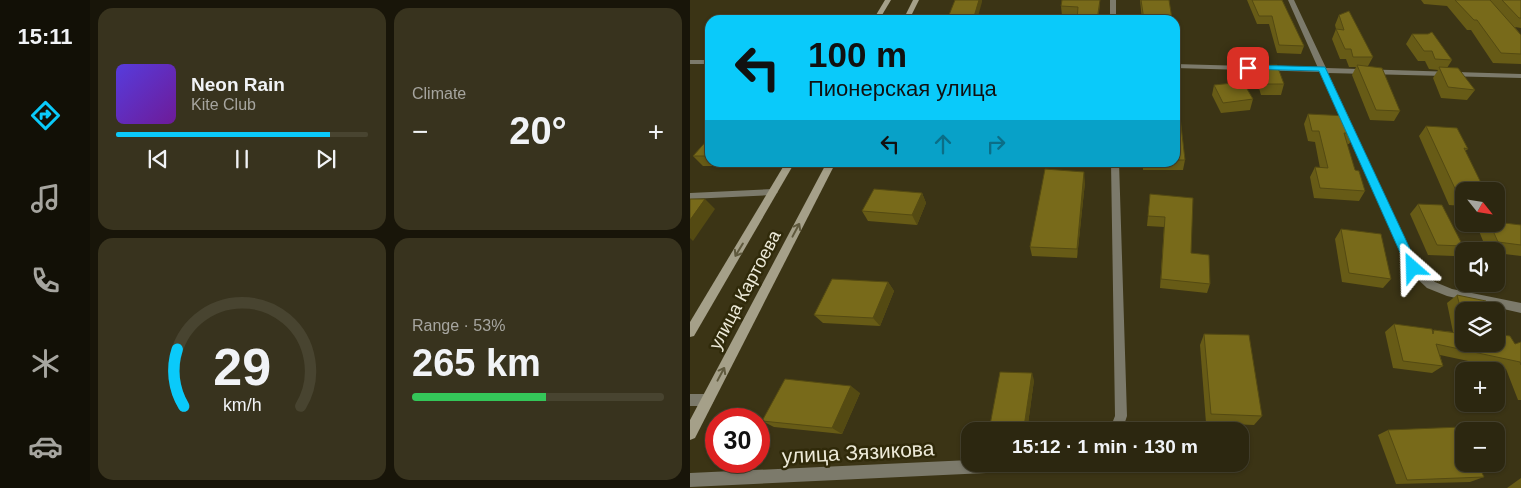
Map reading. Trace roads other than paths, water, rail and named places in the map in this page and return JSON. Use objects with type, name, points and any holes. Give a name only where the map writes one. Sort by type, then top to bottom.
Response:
[{"type":"main road","points":[[879,15],[888,0]]},
{"type":"main road","points":[[908,15],[916,0]]},
{"type":"main road","name":"улица Картоева","points":[[690,332],[788,167]]},
{"type":"main road","name":"улица Картоева","points":[[690,433],[829,167]]},
{"type":"street","points":[[1113,0],[1113,15]]},
{"type":"street","points":[[1291,0],[1413,268],[1431,285],[1451,293],[1521,308]]},
{"type":"street","points":[[690,62],[705,62]]},
{"type":"street","points":[[1180,66],[1521,76]]},
{"type":"street","points":[[1115,167],[1121,416],[1119,422]]},
{"type":"street","points":[[690,196],[774,192]]},
{"type":"street","points":[[690,400],[708,400]]},
{"type":"street","name":"улица Зязикова","points":[[690,480],[961,467]]}]
